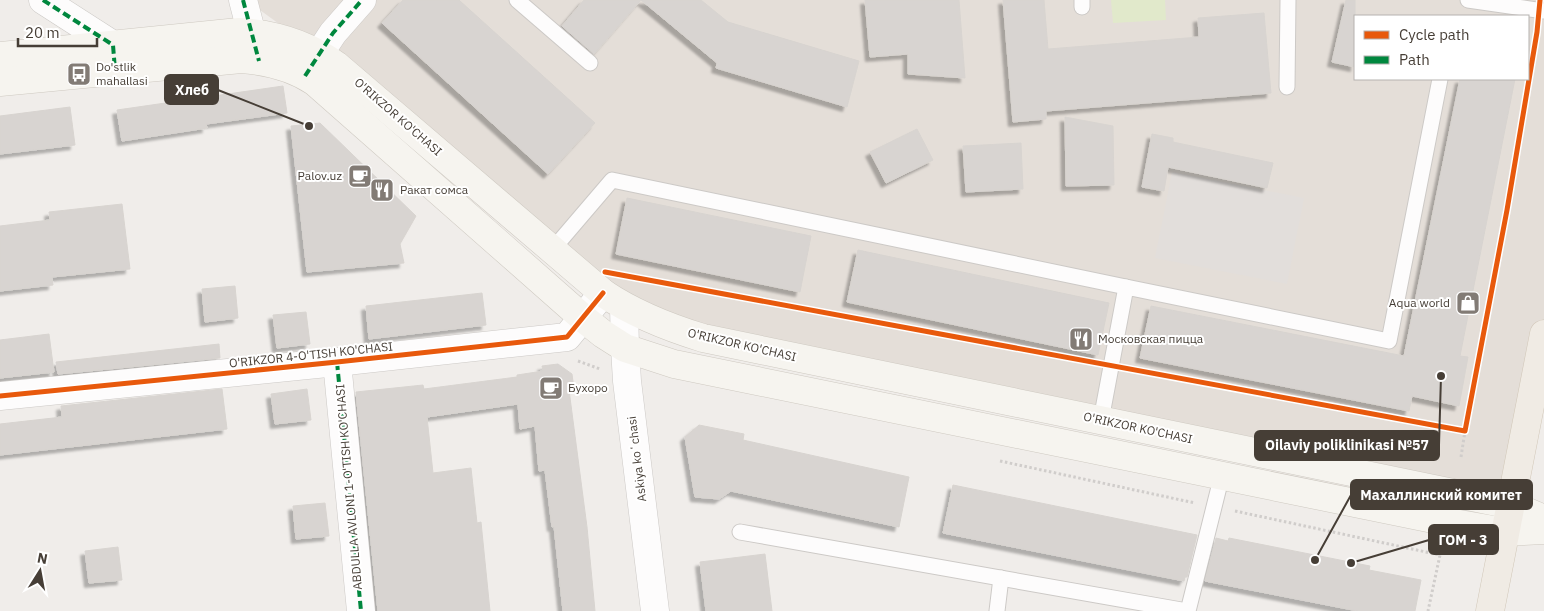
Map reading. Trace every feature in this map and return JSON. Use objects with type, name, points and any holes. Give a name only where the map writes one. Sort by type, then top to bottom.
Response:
[{"type":"main road","name":"O'RIKZOR KO'CHASI","points":[[0,82],[114,58],[212,34],[252,33],[290,40],[319,53],[336,65],[614,300],[662,325],[703,338],[1511,505],[1544,519]]},
{"type":"main road","name":"O'RIKZOR KO'CHASI","points":[[0,56],[259,61],[278,65],[305,76],[603,334],[624,348],[674,364],[1506,532],[1544,530]]},
{"type":"main road","points":[[1490,611],[1544,334]]},
{"type":"street","points":[[43,0],[114,58]]},
{"type":"street","points":[[243,0],[259,61]]},
{"type":"street","points":[[305,76],[333,33],[362,0]]},
{"type":"street","name":"O'RIKZOR 4-O'TISH KO'CHASI","points":[[0,396],[567,337],[583,318],[614,300]]},
{"type":"street","name":"Askiya koʻchasi","points":[[614,300],[624,348],[655,611]]},
{"type":"street","name":"ABDULLA AVLONI 1-O'TISH KO'CHASI","points":[[337,362],[361,611]]},
{"type":"lane","points":[[516,0],[590,63]]},
{"type":"lane","points":[[1287,86],[1288,0]]},
{"type":"lane","points":[[1468,0],[1544,11]]},
{"type":"lane","points":[[553,249],[612,180],[1389,341],[1440,80]]},
{"type":"lane","points":[[1101,420],[1126,287]]},
{"type":"lane","points":[[740,532],[1187,611],[1222,476]]},
{"type":"lane","points":[[997,611],[1001,578]]},
{"type":"path","points":[[1461,457],[1466,431]]},
{"type":"path","points":[[993,459],[1440,555],[1428,611]]},
{"type":"shaded area","points":[[246,0],[1544,0],[1544,334],[1511,505],[662,325],[336,65]]},
{"type":"shaded area","points":[[1172,172],[1304,198],[1287,284],[1155,258]]},
{"type":"green space","points":[[1111,0],[1165,0],[1166,20],[1113,23]]},
{"type":"building","points":[[403,0],[459,0],[595,123],[548,174],[382,23]]},
{"type":"building","points":[[584,0],[641,0],[594,54],[562,26]]},
{"type":"building","points":[[641,0],[701,0],[728,22],[859,61],[847,107],[716,68],[717,63]]},
{"type":"building","points":[[865,0],[959,0],[965,78],[908,74],[908,54],[870,57]]},
{"type":"building","points":[[1003,0],[1044,0],[1048,49],[1199,37],[1198,18],[1264,13],[1271,93],[1046,111],[1046,119],[1013,122]]},
{"type":"building","points":[[1346,0],[1355,0],[1354,67],[1332,62]]},
{"type":"building","points":[[1460,80],[1515,80],[1460,356],[1468,357],[1459,406],[1412,396],[1409,411],[1140,358],[1151,306],[1404,356]]},
{"type":"building","points":[[283,86],[287,113],[206,124],[207,128],[122,141],[117,110]]},
{"type":"building","points":[[70,107],[75,145],[0,154],[0,116]]},
{"type":"building","points":[[1065,117],[1113,126],[1114,185],[1066,186]]},
{"type":"building","points":[[320,123],[416,216],[400,244],[404,263],[307,272],[291,126]]},
{"type":"building","points":[[917,129],[933,160],[886,183],[870,152]]},
{"type":"building","points":[[1152,134],[1173,138],[1173,142],[1273,163],[1267,188],[1168,167],[1164,191],[1142,187]]},
{"type":"building","points":[[1021,143],[1023,189],[966,192],[963,146]]},
{"type":"building","points":[[627,198],[811,236],[800,292],[616,254]]},
{"type":"building","points":[[122,204],[130,269],[52,277],[53,285],[0,291],[0,226],[50,220],[49,212]]},
{"type":"building","points":[[858,250],[1109,303],[1098,355],[847,302]]},
{"type":"building","points":[[235,286],[238,318],[205,322],[202,289]]},
{"type":"building","points":[[482,293],[486,325],[369,339],[366,306]]},
{"type":"building","points":[[306,312],[310,344],[277,348],[273,315]]},
{"type":"building","points":[[49,334],[54,372],[0,378],[0,340]]},
{"type":"building","points":[[219,344],[220,358],[58,374],[56,362]]},
{"type":"building","points":[[558,364],[572,374],[574,389],[569,390],[587,527],[595,611],[563,611],[554,526],[552,527],[545,470],[539,471],[535,426],[520,429],[518,404],[427,417],[433,473],[471,468],[477,523],[481,522],[490,611],[378,611],[356,392],[423,385],[424,389],[517,377],[517,375],[543,371],[542,366]]},
{"type":"building","points":[[222,389],[227,429],[0,455],[0,424],[62,417],[61,406]]},
{"type":"building","points":[[307,389],[311,420],[275,424],[271,394]]},
{"type":"building","points":[[699,425],[744,434],[743,440],[909,477],[899,527],[731,491],[719,499],[695,497],[685,437]]},
{"type":"building","points":[[953,485],[1197,535],[1187,577],[1185,577],[1184,581],[943,533]]},
{"type":"building","points":[[325,503],[329,536],[296,539],[293,506]]},
{"type":"building","points":[[1216,538],[1228,541],[1229,538],[1370,566],[1369,570],[1421,580],[1415,611],[1358,611],[1205,581]]},
{"type":"building","points":[[118,547],[122,580],[89,583],[85,551]]},
{"type":"building","points":[[765,554],[772,611],[706,611],[700,562]]},
{"type":"marked path","points":[[43,0],[113,45],[115,70]]},
{"type":"marked path","points":[[243,0],[259,61]]},
{"type":"marked path","points":[[305,76],[333,33],[362,0]]},
{"type":"marked path","points":[[337,362],[361,611]]},
{"type":"cycle path","points":[[1529,79],[1540,0]]},
{"type":"cycle path","points":[[605,272],[1465,431],[1507,210],[1529,80]]},
{"type":"cycle path","points":[[0,396],[567,337],[603,293]]},
{"type":"place","name":"Do'stlik mahallasi","points":[[79,74]]},
{"type":"place","name":"Хлеб","points":[[309,126]]},
{"type":"place","name":"Palov.uz","points":[[360,176]]},
{"type":"place","name":"Ракат сомса","points":[[382,190]]},
{"type":"place","name":"Aqua world","points":[[1468,303]]},
{"type":"place","name":"Московская пицца","points":[[1081,339]]},
{"type":"place","name":"Oilaviy poliklinikasi №57","points":[[1441,376]]},
{"type":"place","name":"Бухоро","points":[[551,388]]},
{"type":"place","name":"Махаллинский комитет","points":[[1315,560]]},
{"type":"place","name":"ГОМ - 3","points":[[1351,563]]}]
